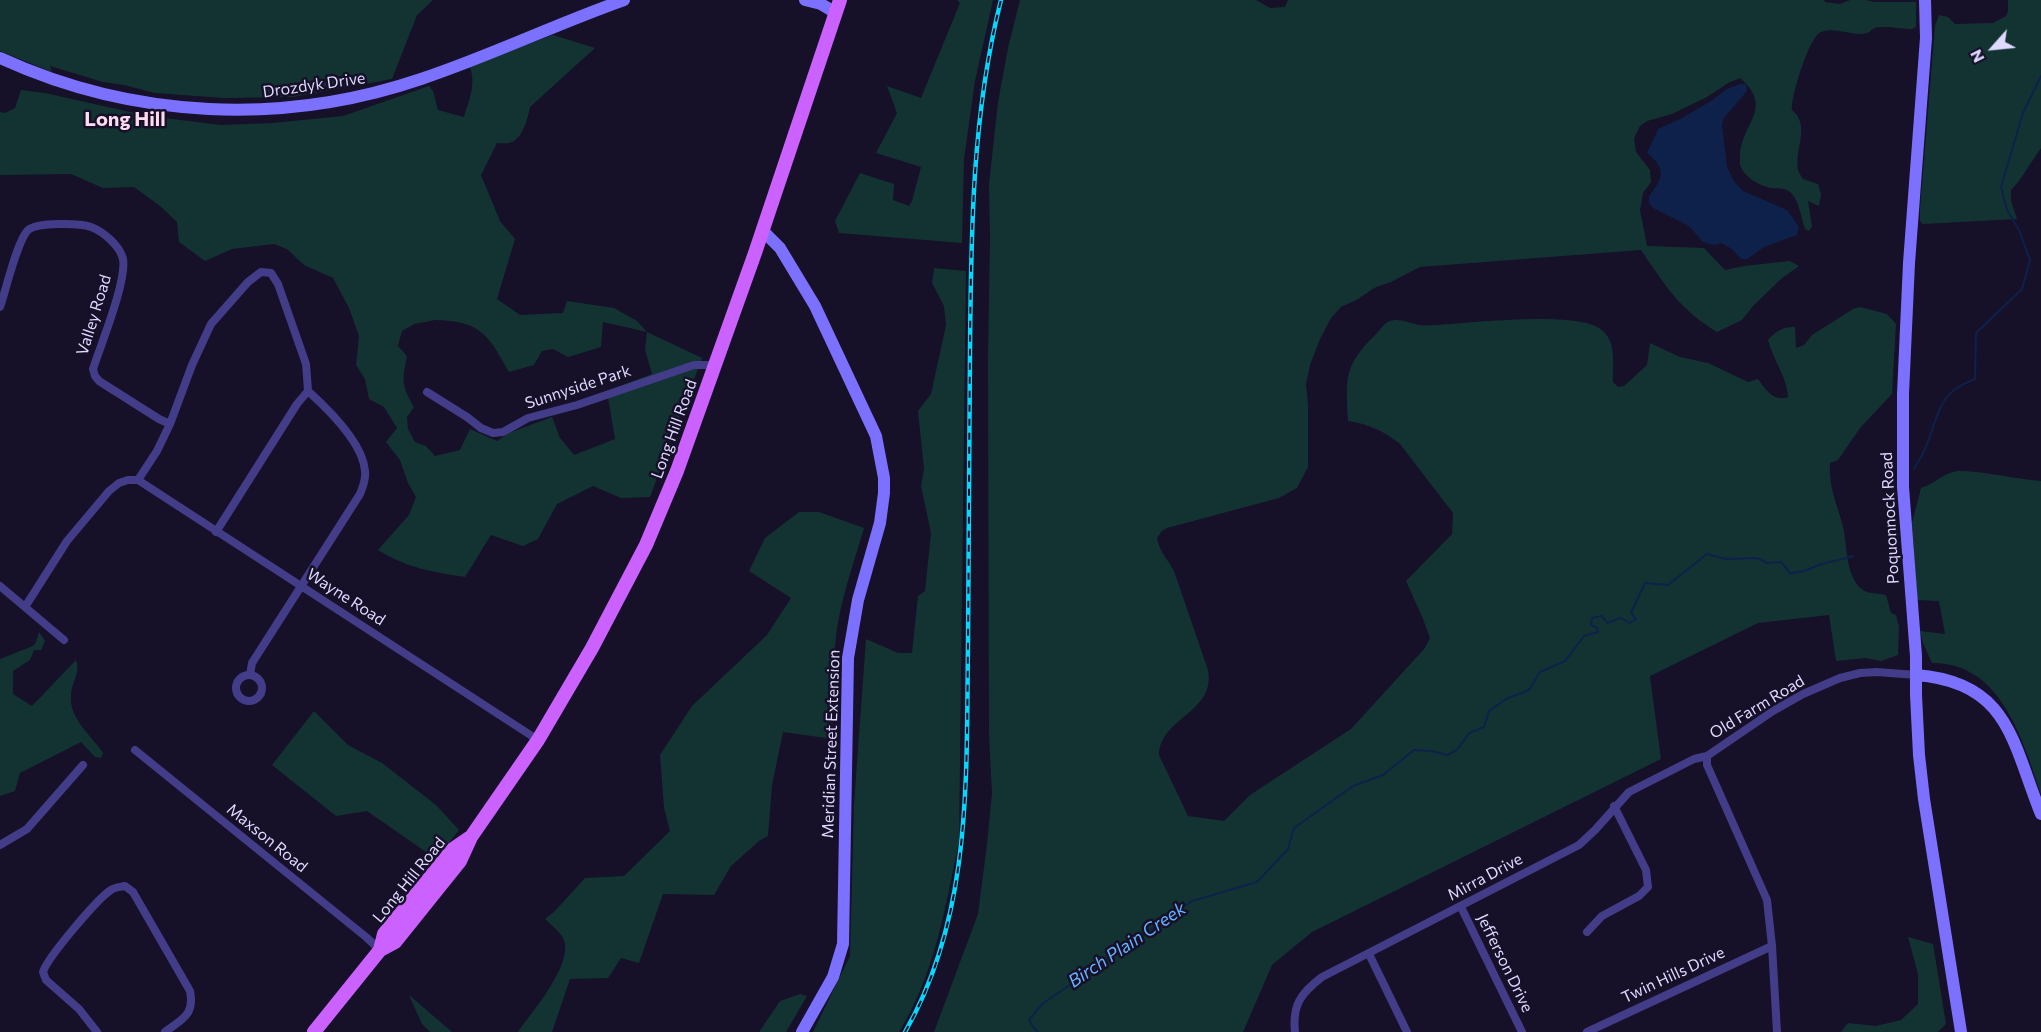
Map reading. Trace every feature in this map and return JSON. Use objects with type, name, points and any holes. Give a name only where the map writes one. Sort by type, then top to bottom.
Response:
[{"type":"main road","name":"Long Hill Road","points":[[314,1032],[380,950],[384,934],[453,849],[471,837],[538,740],[592,648],[646,545],[677,471],[838,6]]},
{"type":"street","name":"Drozdyk Drive","points":[[0,58],[26,70],[78,88],[125,100],[176,108],[270,110],[344,100],[412,82],[624,0]]},
{"type":"street","points":[[805,0],[838,6]]},
{"type":"street","name":"Poquonnock Road","points":[[1925,0],[1926,38],[1909,263],[1903,394],[1904,497],[1919,755],[1961,1032]]},
{"type":"street","name":"Valley Road","points":[[0,307],[22,238],[31,228],[38,225],[91,227],[106,236],[121,252],[123,277],[93,369],[95,376],[99,381],[170,424]]},
{"type":"street","name":"Meridian Street Extension","points":[[762,231],[780,248],[815,306],[876,436],[884,478],[881,515],[858,600],[848,658],[843,944],[833,977],[802,1032]]},
{"type":"street","points":[[26,607],[67,541],[108,491],[119,483],[138,480],[157,452],[211,324],[248,282],[261,272],[267,271],[278,284],[306,364],[308,391],[297,404],[216,532]]},
{"type":"street","name":"Sunnyside Park","points":[[427,392],[481,428],[493,433],[503,432],[528,418],[577,405],[694,365],[714,365]]},
{"type":"street","points":[[250,675],[252,663],[360,494],[364,484],[366,473],[364,462],[351,437],[321,402],[308,391]]},
{"type":"street","name":"Wayne Road","points":[[138,480],[538,740]]},
{"type":"street","points":[[0,586],[64,640]]},
{"type":"street","name":"Old Farm Road","points":[[1777,1032],[1767,900],[1707,765],[1707,756],[1773,711],[1803,694],[1840,678],[1877,672],[1916,675]]},
{"type":"street","points":[[1916,675],[1933,676],[1957,682],[1986,700],[1998,712],[2008,730],[2041,814]]},
{"type":"street","name":"Maxson Road","points":[[135,750],[380,950]]},
{"type":"street","name":"Mirra Drive","points":[[1295,1032],[1297,1007],[1305,990],[1322,977],[1579,845],[1629,792],[1642,783],[1694,759],[1707,756]]},
{"type":"street","points":[[0,845],[27,829],[82,765]]},
{"type":"street","points":[[1587,932],[1602,916],[1640,896],[1648,887],[1646,870],[1614,806]]},
{"type":"street","points":[[97,1032],[79,1009],[46,980],[43,972],[50,957],[103,897],[114,888],[125,886],[133,892],[190,991],[193,1003],[189,1012],[165,1032]]},
{"type":"street","name":"Jefferson Drive","points":[[1461,906],[1522,1032]]},
{"type":"street","name":"Twin Hills Drive","points":[[1587,1032],[1772,946]]},
{"type":"street","points":[[1369,954],[1407,1032]]},
{"type":"green space","points":[[0,0],[433,0],[417,15],[392,79],[293,97],[224,98],[155,93],[103,82],[50,66],[52,72],[0,51]]},
{"type":"green space","points":[[957,0],[993,0],[975,81],[964,159],[962,243],[839,233],[835,221],[860,173],[894,184],[893,200],[909,206],[912,201],[921,167],[876,153],[897,113],[887,86],[921,98],[960,3]]},
{"type":"green space","points":[[1020,0],[1256,0],[1270,8],[1285,7],[1288,0],[1824,0],[1840,4],[1850,0],[1916,2],[1916,27],[1912,29],[1878,27],[1862,34],[1826,30],[1816,36],[1811,44],[1792,103],[1792,110],[1798,116],[1801,130],[1798,170],[1803,179],[1818,184],[1821,194],[1819,206],[1808,201],[1812,226],[1809,231],[1805,229],[1797,202],[1790,192],[1758,183],[1746,175],[1740,166],[1741,146],[1756,108],[1750,89],[1740,78],[1672,114],[1647,121],[1640,126],[1634,138],[1636,152],[1650,170],[1651,182],[1643,193],[1640,210],[1647,246],[1704,248],[1725,270],[1790,261],[1799,266],[1781,279],[1742,320],[1717,332],[1704,323],[1674,296],[1641,250],[1420,267],[1374,288],[1341,307],[1331,318],[1310,365],[1306,384],[1308,467],[1297,488],[1279,498],[1167,528],[1157,538],[1162,552],[1174,571],[1208,670],[1208,684],[1204,696],[1168,732],[1162,742],[1159,755],[1188,816],[1224,821],[1250,795],[1351,729],[1425,648],[1430,638],[1406,581],[1452,534],[1453,513],[1400,444],[1376,429],[1348,421],[1347,383],[1352,365],[1384,324],[1392,321],[1399,320],[1419,325],[1521,319],[1567,320],[1586,323],[1599,328],[1609,339],[1613,353],[1613,382],[1618,387],[1624,386],[1647,365],[1650,343],[1680,357],[1708,363],[1748,382],[1758,379],[1770,394],[1783,398],[1788,397],[1787,390],[1768,340],[1774,334],[1783,329],[1795,327],[1796,348],[1804,345],[1812,335],[1853,309],[1860,307],[1887,314],[1896,324],[1892,394],[1860,428],[1838,460],[1830,463],[1830,472],[1850,568],[1857,584],[1863,590],[1886,595],[1891,613],[1896,615],[1899,627],[1898,655],[1881,661],[1866,658],[1836,661],[1829,615],[1758,623],[1650,676],[1661,759],[1312,932],[1272,965],[1243,1032],[934,1032],[978,914],[992,793],[989,735],[989,184],[998,102]]},
{"type":"green space","points":[[2008,0],[2041,0],[2041,148],[2011,190],[2011,201],[2017,219],[1923,224],[1920,221],[1920,209],[1935,26],[1939,15],[1948,17],[1955,24],[1993,23],[2006,16]]},
{"type":"green space","points":[[553,35],[595,48],[530,107],[524,127],[516,140],[497,143],[481,175],[500,221],[515,239],[497,299],[520,315],[563,313],[567,301],[614,308],[637,321],[647,332],[702,358],[650,497],[621,498],[593,486],[557,504],[538,539],[523,546],[491,535],[465,577],[410,565],[378,550],[409,515],[416,497],[400,460],[386,442],[397,428],[384,407],[369,399],[365,379],[356,365],[359,336],[349,308],[333,278],[304,265],[287,249],[274,244],[232,249],[205,261],[179,242],[177,222],[134,187],[103,188],[71,174],[0,175],[0,112],[5,113],[15,108],[21,90],[45,93],[148,116],[221,125],[273,123],[343,116],[429,86],[433,91],[438,110],[464,117],[472,85],[469,65]],"holes":[[[435,320],[463,323],[473,327],[488,339],[509,372],[534,365],[542,351],[553,349],[568,357],[601,347],[603,322],[647,332],[645,350],[652,374],[607,391],[615,439],[574,455],[560,438],[552,417],[509,433],[497,441],[470,429],[460,450],[435,456],[426,446],[415,442],[408,429],[407,417],[414,407],[404,383],[407,356],[398,346],[402,331],[414,324]]]},
{"type":"green space","points":[[934,268],[966,271],[959,840],[938,939],[922,987],[899,1032],[813,1032],[850,956],[854,804],[866,639],[898,653],[912,653],[918,596],[925,591],[931,533],[921,486],[924,469],[918,411],[931,394],[946,325],[944,306],[932,283]]},
{"type":"green space","points":[[1957,471],[2041,481],[2041,794],[2017,729],[2006,708],[1992,690],[1976,676],[1956,666],[1932,663],[1923,643],[1920,631],[1945,634],[1939,601],[1917,600],[1912,523],[1921,488]]},
{"type":"green space","points":[[799,512],[819,512],[864,528],[846,586],[838,622],[832,680],[833,739],[783,732],[772,785],[768,836],[731,866],[714,895],[663,894],[639,963],[621,958],[608,978],[570,979],[552,1032],[518,1032],[550,988],[563,962],[565,950],[563,937],[545,919],[585,878],[624,876],[670,831],[664,808],[660,755],[692,706],[767,635],[791,598],[749,571],[765,538]]},
{"type":"green space","points":[[39,632],[45,641],[41,650],[34,650],[30,660],[13,671],[13,694],[32,706],[76,660],[77,674],[72,687],[71,704],[77,720],[103,753],[101,758],[95,757],[81,742],[20,773],[15,791],[0,796],[0,659],[33,646]]},
{"type":"green space","points":[[314,711],[348,745],[382,763],[436,805],[459,830],[436,859],[367,811],[336,816],[272,765]]},
{"type":"green space","points":[[1908,937],[1933,944],[1946,1024],[1938,1032],[1841,1032],[1848,1023],[1876,1026],[1901,1020],[1918,1004],[1918,974]]},
{"type":"green space","points":[[800,994],[807,996],[786,1032],[759,1032],[780,1001]]},
{"type":"green space","points":[[409,995],[452,1032],[430,1032],[422,1024]]},
{"type":"water","points":[[1746,84],[1747,91],[1724,118],[1722,125],[1727,167],[1734,181],[1743,191],[1787,210],[1799,227],[1797,235],[1764,247],[1747,259],[1741,259],[1732,249],[1721,243],[1715,245],[1702,241],[1689,226],[1653,208],[1649,203],[1649,196],[1658,184],[1661,173],[1653,158],[1647,153],[1658,129],[1682,118],[1727,89]]},
{"type":"waterway","name":"Birch Plain Creek","points":[[1914,469],[1924,451],[1942,404],[1954,390],[1975,379],[1976,333],[2022,289],[2030,260],[2019,230],[2007,210],[2001,187],[2023,113],[2041,76]]},
{"type":"waterway","name":"Birch Plain Creek","points":[[1038,1032],[1029,1020],[1042,1004],[1192,901],[1257,882],[1288,849],[1294,828],[1353,786],[1383,775],[1414,750],[1447,755],[1457,750],[1469,733],[1484,727],[1489,711],[1506,699],[1529,690],[1540,672],[1565,661],[1584,636],[1598,632],[1597,628],[1591,625],[1592,618],[1602,616],[1607,623],[1621,618],[1630,623],[1636,619],[1631,613],[1645,583],[1668,585],[1707,554],[1726,559],[1757,558],[1767,563],[1781,562],[1790,573],[1853,556]]},
{"type":"railway","points":[[905,1032],[927,987],[943,940],[954,892],[961,843],[967,743],[970,305],[975,173],[984,86],[1001,0]]},
{"type":"district","name":"Long Hill","points":[[125,119]]}]
